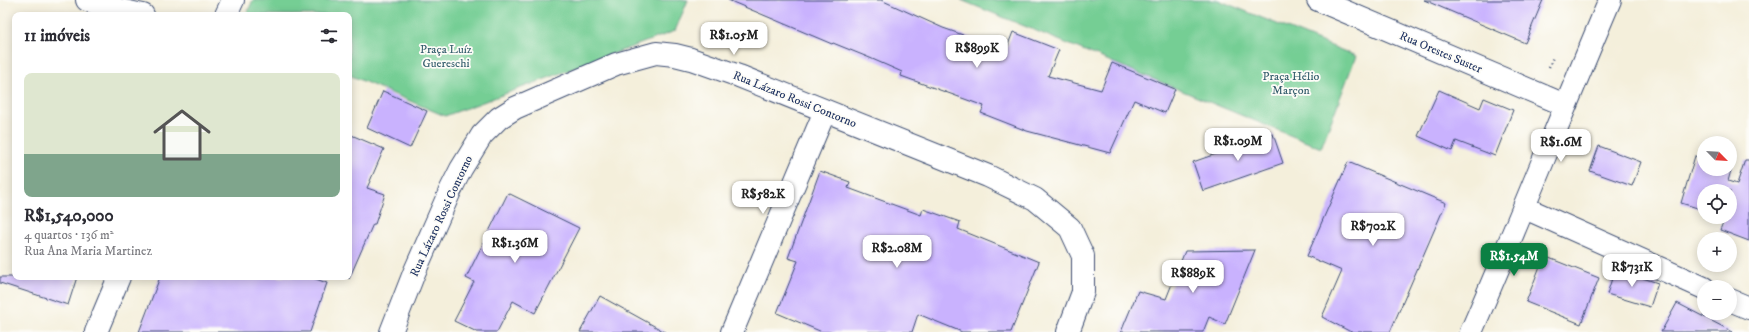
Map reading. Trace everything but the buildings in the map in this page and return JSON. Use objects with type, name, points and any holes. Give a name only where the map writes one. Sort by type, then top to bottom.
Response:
[{"type":"street","points":[[87,0],[110,8],[129,12]]},
{"type":"street","points":[[227,12],[233,0]]},
{"type":"street","name":"Rua Orestes Suster","points":[[1318,0],[1565,104]]},
{"type":"street","points":[[1471,332],[1525,208],[1565,104],[1610,0]]},
{"type":"street","name":"Rua Lázaro Rossi Contorno","points":[[391,332],[414,273],[461,169],[482,135],[499,118],[515,108],[616,64],[656,54],[675,55],[691,59],[739,76],[988,176],[1035,199],[1070,228],[1083,256],[1083,292],[1068,332]]},
{"type":"street","points":[[732,332],[826,111]]},
{"type":"street","points":[[1525,208],[1697,285]]},
{"type":"street","points":[[96,332],[118,280]]},
{"type":"street","points":[[1737,303],[1749,308]]},
{"type":"green space","name":"Praça Luíz Guereschi","points":[[253,0],[688,0],[675,31],[445,116],[352,76],[352,12],[247,12]]},
{"type":"green space","name":"Praça Hélio Marçon","points":[[961,0],[1218,0],[1356,56],[1321,148]]}]
